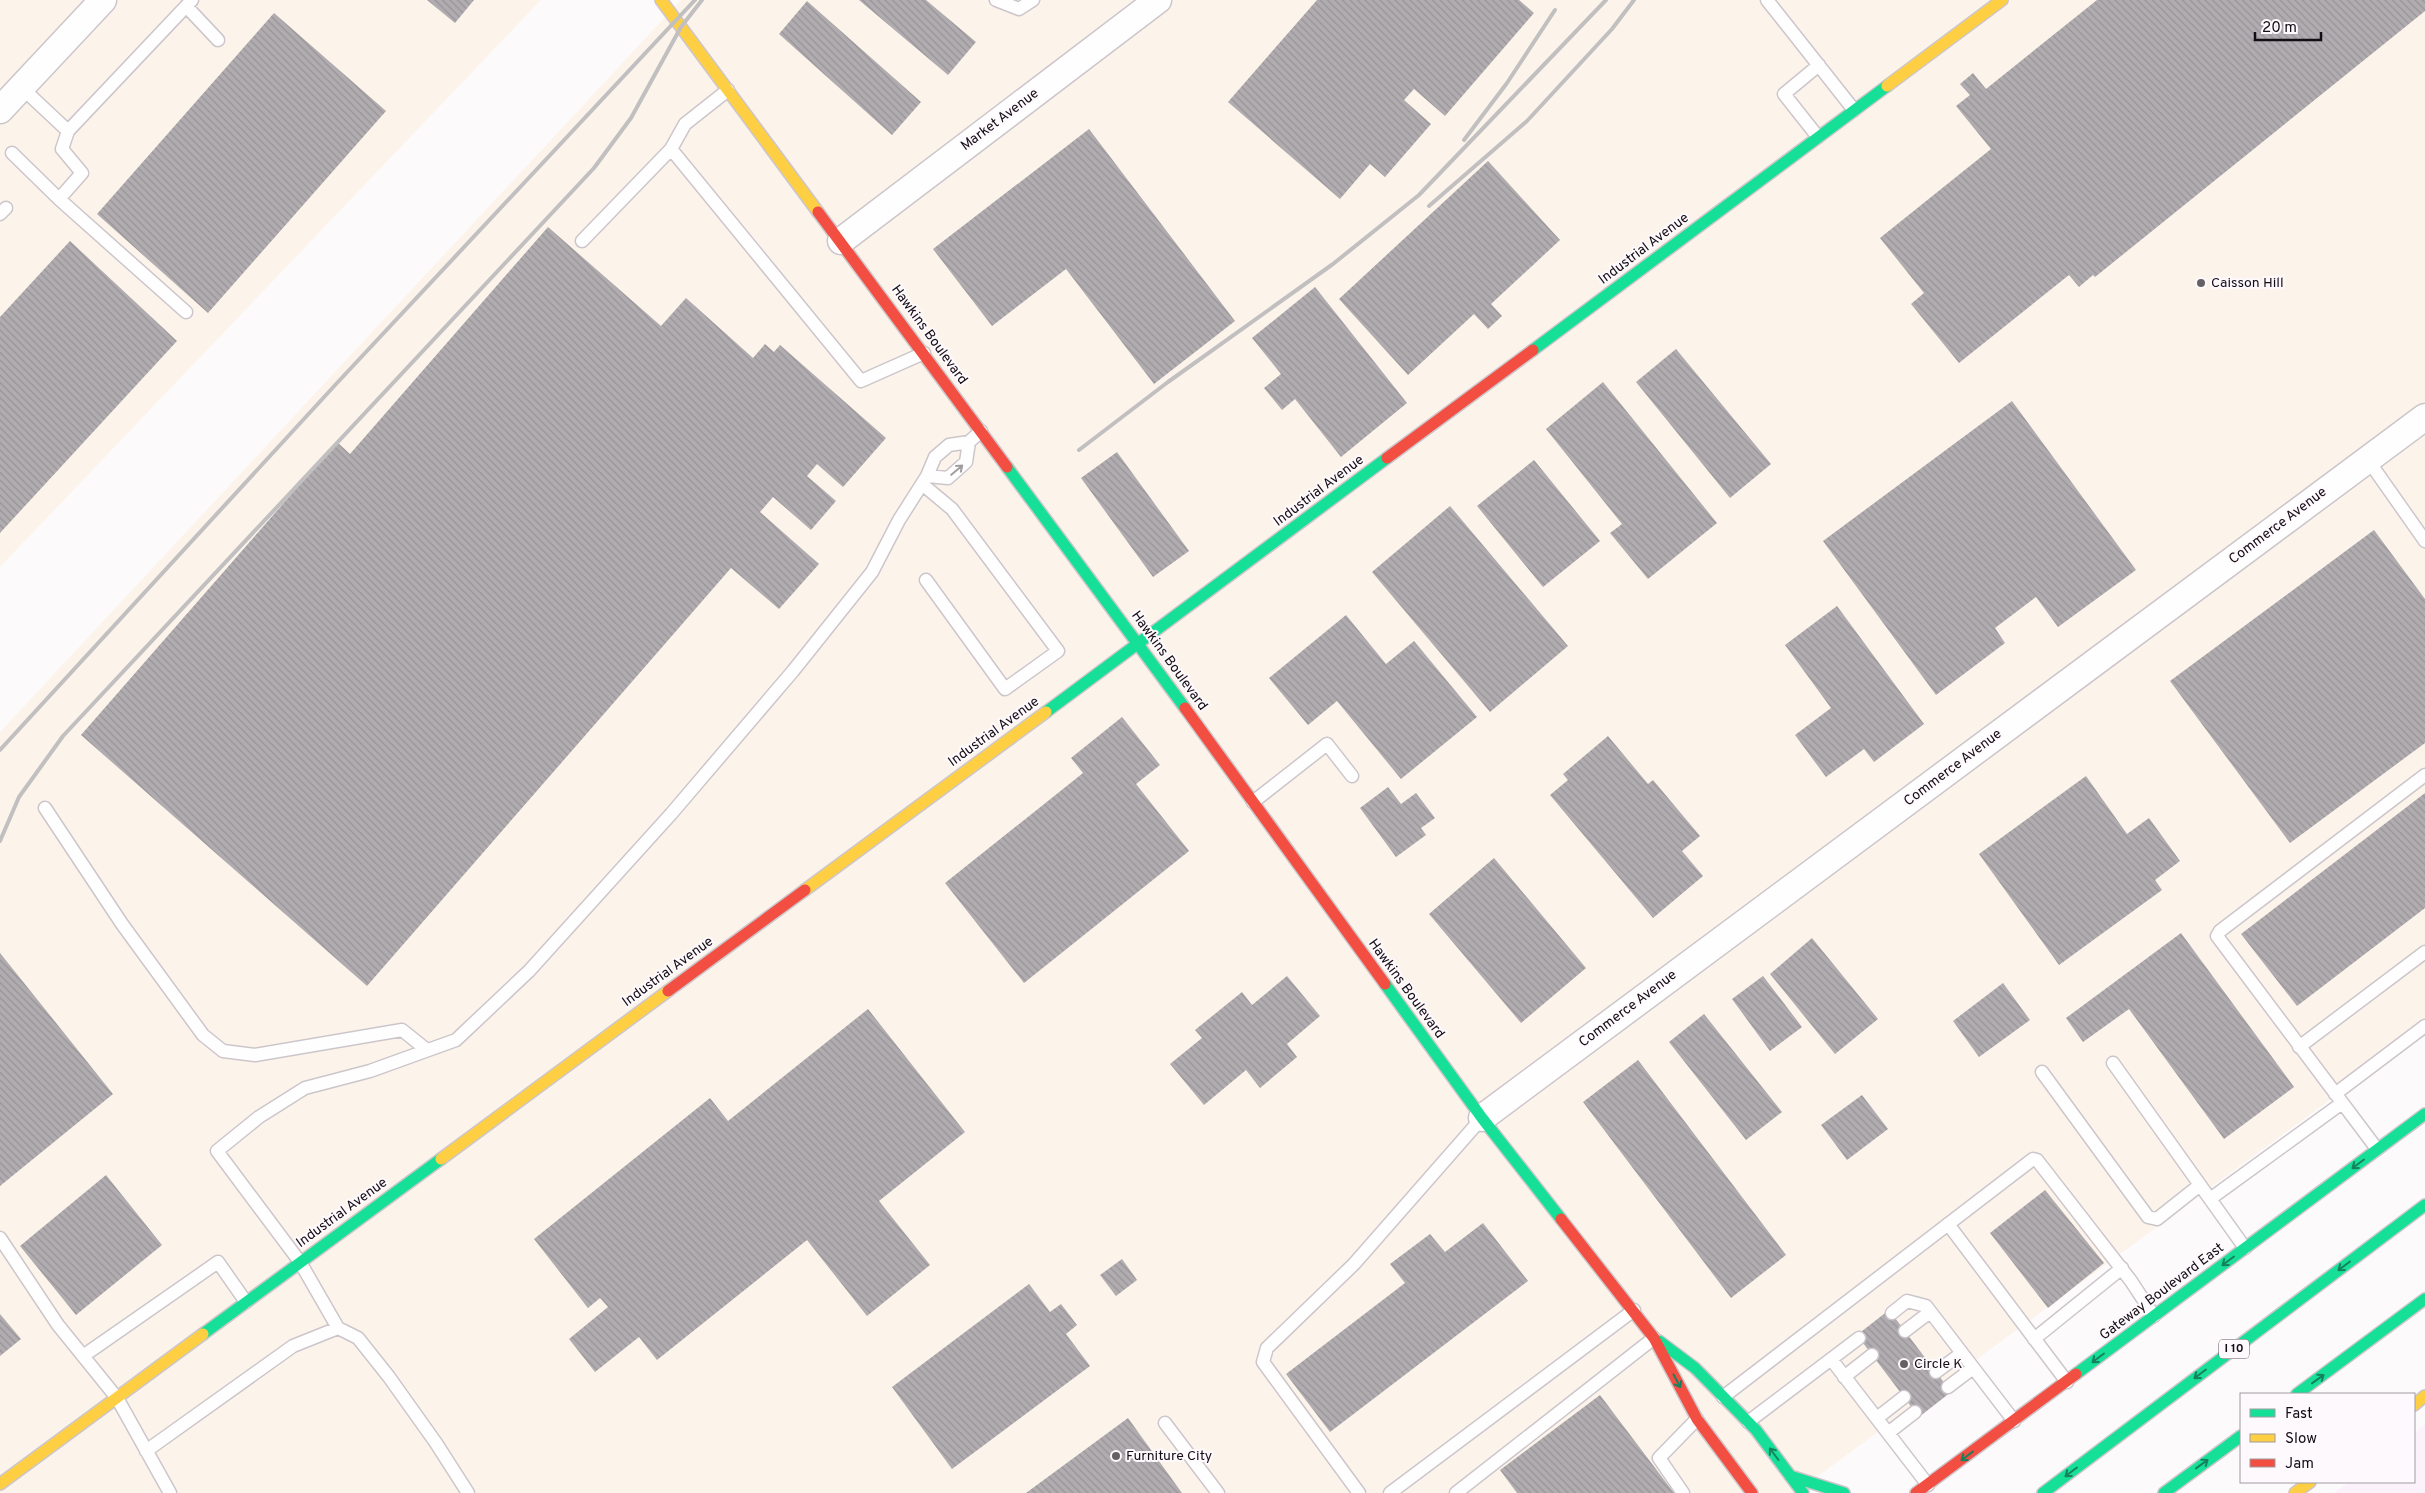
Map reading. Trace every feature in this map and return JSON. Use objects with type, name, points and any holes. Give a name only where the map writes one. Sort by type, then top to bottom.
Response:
[{"type":"main road","name":"Hawkins Boulevard","points":[[662,0],[1138,644],[1482,1118],[1634,1310],[1654,1338],[1697,1419],[1748,1490]]},
{"type":"main road","name":"Industrial Avenue","points":[[0,1484],[1138,644],[2002,0]]},
{"type":"main road","name":"Gateway Boulevard East","points":[[1929,1489],[1949,1470],[2425,1114]]},
{"type":"main road","points":[[2369,1246],[2425,1198]]},
{"type":"main road","name":"I 10","points":[[2043,1493],[2425,1205]]},
{"type":"main road","points":[[2298,1393],[2425,1299]]},
{"type":"main road","points":[[2339,1363],[2425,1313]]},
{"type":"main road","name":"Hawkins Boulevard","points":[[1654,1338],[1695,1368],[1748,1422],[1803,1493]]},
{"type":"main road","points":[[2164,1493],[2240,1437]]},
{"type":"main road","points":[[1790,1476],[1844,1493]]},
{"type":"main road","points":[[2295,1493],[2309,1483]]},
{"type":"main road","points":[[1916,1493],[1929,1489]]},
{"type":"street","points":[[0,110],[103,0]]},
{"type":"street","name":"Market Avenue","points":[[841,240],[1158,0]]},
{"type":"street","name":"Commerce Avenue","points":[[1482,1118],[2425,417]]},
{"type":"lane","points":[[996,0],[1019,9],[1032,0]]},
{"type":"lane","points":[[1766,0],[1854,110]]},
{"type":"lane","points":[[59,199],[82,173],[62,149],[68,131],[189,3],[218,40]]},
{"type":"lane","points":[[1818,137],[1784,94],[1819,65]]},
{"type":"lane","points":[[21,87],[68,131]]},
{"type":"lane","points":[[582,241],[671,149],[685,124],[728,90]]},
{"type":"lane","points":[[671,149],[861,381],[924,353]]},
{"type":"lane","points":[[12,153],[59,199],[186,312]]},
{"type":"lane","points":[[468,1493],[436,1443],[389,1377],[358,1338],[338,1328],[300,1262],[217,1151],[259,1117],[305,1088],[370,1072],[456,1040],[529,971],[670,814],[793,671],[872,572],[899,520],[925,480],[935,457],[949,444],[969,442],[981,431]]},
{"type":"lane","points":[[925,480],[948,478],[966,462],[969,442]]},
{"type":"lane","points":[[2368,460],[2425,541]]},
{"type":"lane","points":[[925,480],[952,510],[1058,651],[1005,689],[926,580]]},
{"type":"lane","points":[[1253,802],[1327,744],[1352,776]]},
{"type":"lane","points":[[2377,1149],[2217,936],[2220,931],[2425,775]]},
{"type":"lane","points":[[45,808],[122,924],[203,1035],[223,1051],[255,1055],[402,1030],[427,1050]]},
{"type":"lane","points":[[2299,1047],[2425,952]]},
{"type":"lane","points":[[2210,1199],[2339,1099],[2425,1026]]},
{"type":"lane","points":[[2113,1063],[2245,1248]]},
{"type":"lane","points":[[2042,1072],[2148,1217],[2157,1219],[2200,1184]]},
{"type":"lane","points":[[1359,1493],[1263,1362],[1267,1348],[1354,1264],[1482,1118]]},
{"type":"lane","points":[[1723,1397],[2028,1161],[2037,1160],[2122,1268],[2154,1316]]},
{"type":"lane","points":[[1948,1224],[2066,1382]]},
{"type":"lane","points":[[0,1238],[58,1325],[117,1398],[170,1493]]},
{"type":"lane","points":[[83,1356],[218,1262],[246,1302]]},
{"type":"lane","points":[[2034,1339],[2122,1268]]},
{"type":"lane","points":[[1892,1313],[1907,1302],[1926,1306],[2014,1421]]},
{"type":"lane","points":[[1390,1493],[1634,1310]]},
{"type":"lane","points":[[1905,1331],[1930,1312]]},
{"type":"lane","points":[[146,1451],[293,1346],[338,1328]]},
{"type":"lane","points":[[1456,1493],[1654,1338]]},
{"type":"lane","points":[[1748,1422],[1859,1338]]},
{"type":"lane","points":[[1936,1372],[1962,1353]]},
{"type":"lane","points":[[1844,1377],[1872,1355]]},
{"type":"lane","points":[[1831,1359],[1929,1489]]},
{"type":"lane","points":[[1948,1387],[1973,1368]]},
{"type":"lane","points":[[1876,1418],[1904,1397]]},
{"type":"lane","points":[[1888,1433],[1915,1412]]},
{"type":"lane","points":[[1683,1493],[1659,1458],[1697,1419]]},
{"type":"lane","points":[[1165,1423],[1218,1493]]},
{"type":"shaded area","points":[[0,0],[541,0],[0,567]]},
{"type":"shaded area","points":[[681,0],[2425,0],[2425,1030],[1795,1493],[0,1493],[0,732]]},
{"type":"shaded area","points":[[2425,1425],[2425,1493],[2334,1493],[2348,1483],[2415,1483],[2415,1432]]},
{"type":"building","points":[[427,0],[474,0],[455,23]]},
{"type":"building","points":[[859,0],[926,0],[976,42],[948,75]]},
{"type":"building","points":[[1317,0],[1519,0],[1534,13],[1445,116],[1414,89],[1404,100],[1431,124],[1385,177],[1370,164],[1340,199],[1228,102]]},
{"type":"building","points":[[2097,0],[2425,0],[2425,11],[2095,277],[2093,275],[2079,287],[2069,275],[1959,363],[1911,304],[1924,293],[1880,238],[1991,149],[1956,106],[1970,95],[1960,84],[1973,73],[1986,89]]},
{"type":"building","points":[[807,1],[921,102],[892,135],[779,34]]},
{"type":"building","points":[[274,13],[386,111],[208,313],[97,214]]},
{"type":"building","points":[[1089,129],[1235,321],[1154,384],[1066,269],[992,326],[933,249]]},
{"type":"building","points":[[1488,161],[1560,240],[1491,304],[1502,316],[1488,329],[1474,314],[1408,375],[1339,299]]},
{"type":"building","points":[[548,227],[661,326],[686,298],[753,358],[765,344],[774,352],[780,345],[886,438],[843,487],[817,464],[807,476],[836,501],[811,530],[773,497],[760,512],[819,564],[779,609],[731,568],[367,986],[81,735],[337,442],[350,454]]},
{"type":"building","points":[[70,241],[177,341],[0,533],[0,317]]},
{"type":"building","points":[[1315,287],[1407,403],[1341,457],[1295,399],[1282,410],[1264,388],[1281,374],[1252,338]]},
{"type":"building","points":[[1676,349],[1771,464],[1730,498],[1636,382]]},
{"type":"building","points":[[1603,382],[1717,523],[1648,579],[1610,533],[1622,524],[1546,429]]},
{"type":"building","points":[[2012,401],[2136,570],[2058,627],[2036,597],[1995,628],[2005,643],[1936,695],[1823,541]]},
{"type":"building","points":[[1117,452],[1189,551],[1153,577],[1081,478]]},
{"type":"building","points":[[1534,460],[1600,541],[1543,587],[1477,506]]},
{"type":"building","points":[[1450,506],[1568,646],[1490,712],[1372,572]]},
{"type":"building","points":[[2374,530],[2425,599],[2425,743],[2290,843],[2170,681]]},
{"type":"building","points":[[1837,606],[1924,724],[1874,762],[1864,749],[1826,777],[1795,735],[1831,708],[1785,645]]},
{"type":"building","points":[[1346,615],[1386,664],[1414,641],[1477,717],[1401,779],[1337,701],[1308,725],[1269,678]]},
{"type":"building","points":[[1122,717],[1160,765],[1136,784],[1189,851],[1024,983],[945,883],[1083,773],[1071,758]]},
{"type":"building","points":[[1608,736],[1648,784],[1653,780],[1700,836],[1682,851],[1703,876],[1653,918],[1550,795],[1568,780],[1563,774]]},
{"type":"building","points":[[2086,776],[2127,834],[2149,818],[2180,861],[2155,880],[2162,890],[2059,965],[1979,854]]},
{"type":"building","points":[[1388,787],[1401,804],[1416,793],[1435,818],[1421,828],[1426,835],[1396,857],[1360,808]]},
{"type":"building","points":[[2425,793],[2425,908],[2297,1006],[2241,934]]},
{"type":"building","points":[[1494,858],[1586,968],[1521,1023],[1429,914]]},
{"type":"building","points":[[2181,933],[2294,1087],[2224,1139],[2129,1009],[2083,1042],[2066,1018]]},
{"type":"building","points":[[1812,938],[1878,1019],[1835,1054],[1770,974]]},
{"type":"building","points":[[0,953],[113,1094],[0,1186]]},
{"type":"building","points":[[1287,976],[1320,1016],[1287,1044],[1297,1057],[1260,1088],[1246,1070],[1204,1105],[1170,1064],[1202,1038],[1195,1030],[1242,992],[1252,1005]]},
{"type":"building","points":[[1763,976],[1802,1027],[1770,1051],[1732,999]]},
{"type":"building","points":[[2003,983],[2030,1020],[1979,1057],[1953,1021]]},
{"type":"building","points":[[868,1009],[965,1132],[879,1201],[930,1265],[867,1316],[807,1240],[657,1360],[639,1337],[595,1372],[569,1339],[608,1307],[600,1298],[588,1308],[534,1239],[710,1098],[728,1121]]},
{"type":"building","points":[[1704,1014],[1782,1112],[1746,1140],[1669,1042]]},
{"type":"building","points":[[1638,1060],[1786,1255],[1731,1298],[1583,1102]]},
{"type":"building","points":[[1862,1095],[1888,1129],[1847,1160],[1821,1125]]},
{"type":"building","points":[[106,1175],[162,1245],[76,1315],[20,1246]]},
{"type":"building","points":[[2045,1190],[2104,1263],[2048,1308],[1990,1233]]},
{"type":"building","points":[[1483,1223],[1528,1281],[1330,1432],[1286,1374],[1405,1283],[1390,1264],[1430,1234],[1445,1252]]},
{"type":"building","points":[[1122,1259],[1137,1280],[1116,1296],[1100,1275]]},
{"type":"building","points":[[1029,1284],[1050,1312],[1061,1304],[1077,1325],[1066,1334],[1090,1366],[952,1469],[892,1387]]},
{"type":"building","name":"Circle K","points":[[1889,1310],[1951,1392],[1919,1417],[1857,1335]]},
{"type":"building","points":[[0,1314],[21,1339],[0,1356]]},
{"type":"building","points":[[1600,1395],[1674,1493],[1517,1493],[1500,1470]]},
{"type":"building","name":"Furniture City","points":[[1128,1418],[1182,1493],[1026,1493]]},
{"type":"railway","points":[[0,750],[337,383],[695,0]]},
{"type":"railway","points":[[0,841],[19,797],[63,736],[594,168],[631,118],[681,27],[702,0]]},
{"type":"railway","points":[[1079,450],[1168,382],[1333,264],[1419,195],[1606,0]]},
{"type":"railway","points":[[1429,206],[1527,121],[1612,29],[1634,0]]},
{"type":"railway","points":[[1464,140],[1507,83],[1555,10]]},
{"type":"traffic: fast","points":[[1533,350],[1887,86]]},
{"type":"traffic: fast","points":[[1046,712],[1387,458]]},
{"type":"traffic: fast","points":[[1007,467],[1185,708]]},
{"type":"traffic: fast","points":[[1385,984],[1482,1118],[1561,1219]]},
{"type":"traffic: fast","points":[[2076,1374],[2425,1114]]},
{"type":"traffic: fast","points":[[203,1334],[441,1159]]},
{"type":"traffic: fast","points":[[2043,1493],[2425,1205]]},
{"type":"traffic: fast","points":[[2298,1393],[2425,1299]]},
{"type":"traffic: fast","points":[[1659,1341],[1695,1368],[1756,1430],[1803,1493]]},
{"type":"traffic: fast","points":[[2164,1493],[2240,1437]]},
{"type":"traffic: fast","points":[[1790,1476],[1844,1493]]},
{"type":"traffic: slow","points":[[661,0],[818,212]]},
{"type":"traffic: slow","points":[[1887,86],[2002,0]]},
{"type":"traffic: slow","points":[[805,890],[1046,712]]},
{"type":"traffic: slow","points":[[441,1159],[668,991]]},
{"type":"traffic: slow","points":[[0,1484],[203,1334]]},
{"type":"traffic: slow","points":[[2415,1404],[2425,1396]]},
{"type":"traffic: slow","points":[[2295,1493],[2309,1483]]},
{"type":"traffic: jam","points":[[818,212],[1007,467]]},
{"type":"traffic: jam","points":[[1387,458],[1533,350]]},
{"type":"traffic: jam","points":[[1185,708],[1385,984]]},
{"type":"traffic: jam","points":[[668,991],[805,890]]},
{"type":"traffic: jam","points":[[1561,1219],[1654,1338],[1697,1419],[1752,1493]]},
{"type":"traffic: jam","points":[[1916,1493],[2076,1374]]},
{"type":"place","name":"Caisson Hill","points":[[2201,283]]},
{"type":"place","name":"Circle K","points":[[1904,1364]]},
{"type":"place","name":"Furniture City","points":[[1116,1456]]}]
